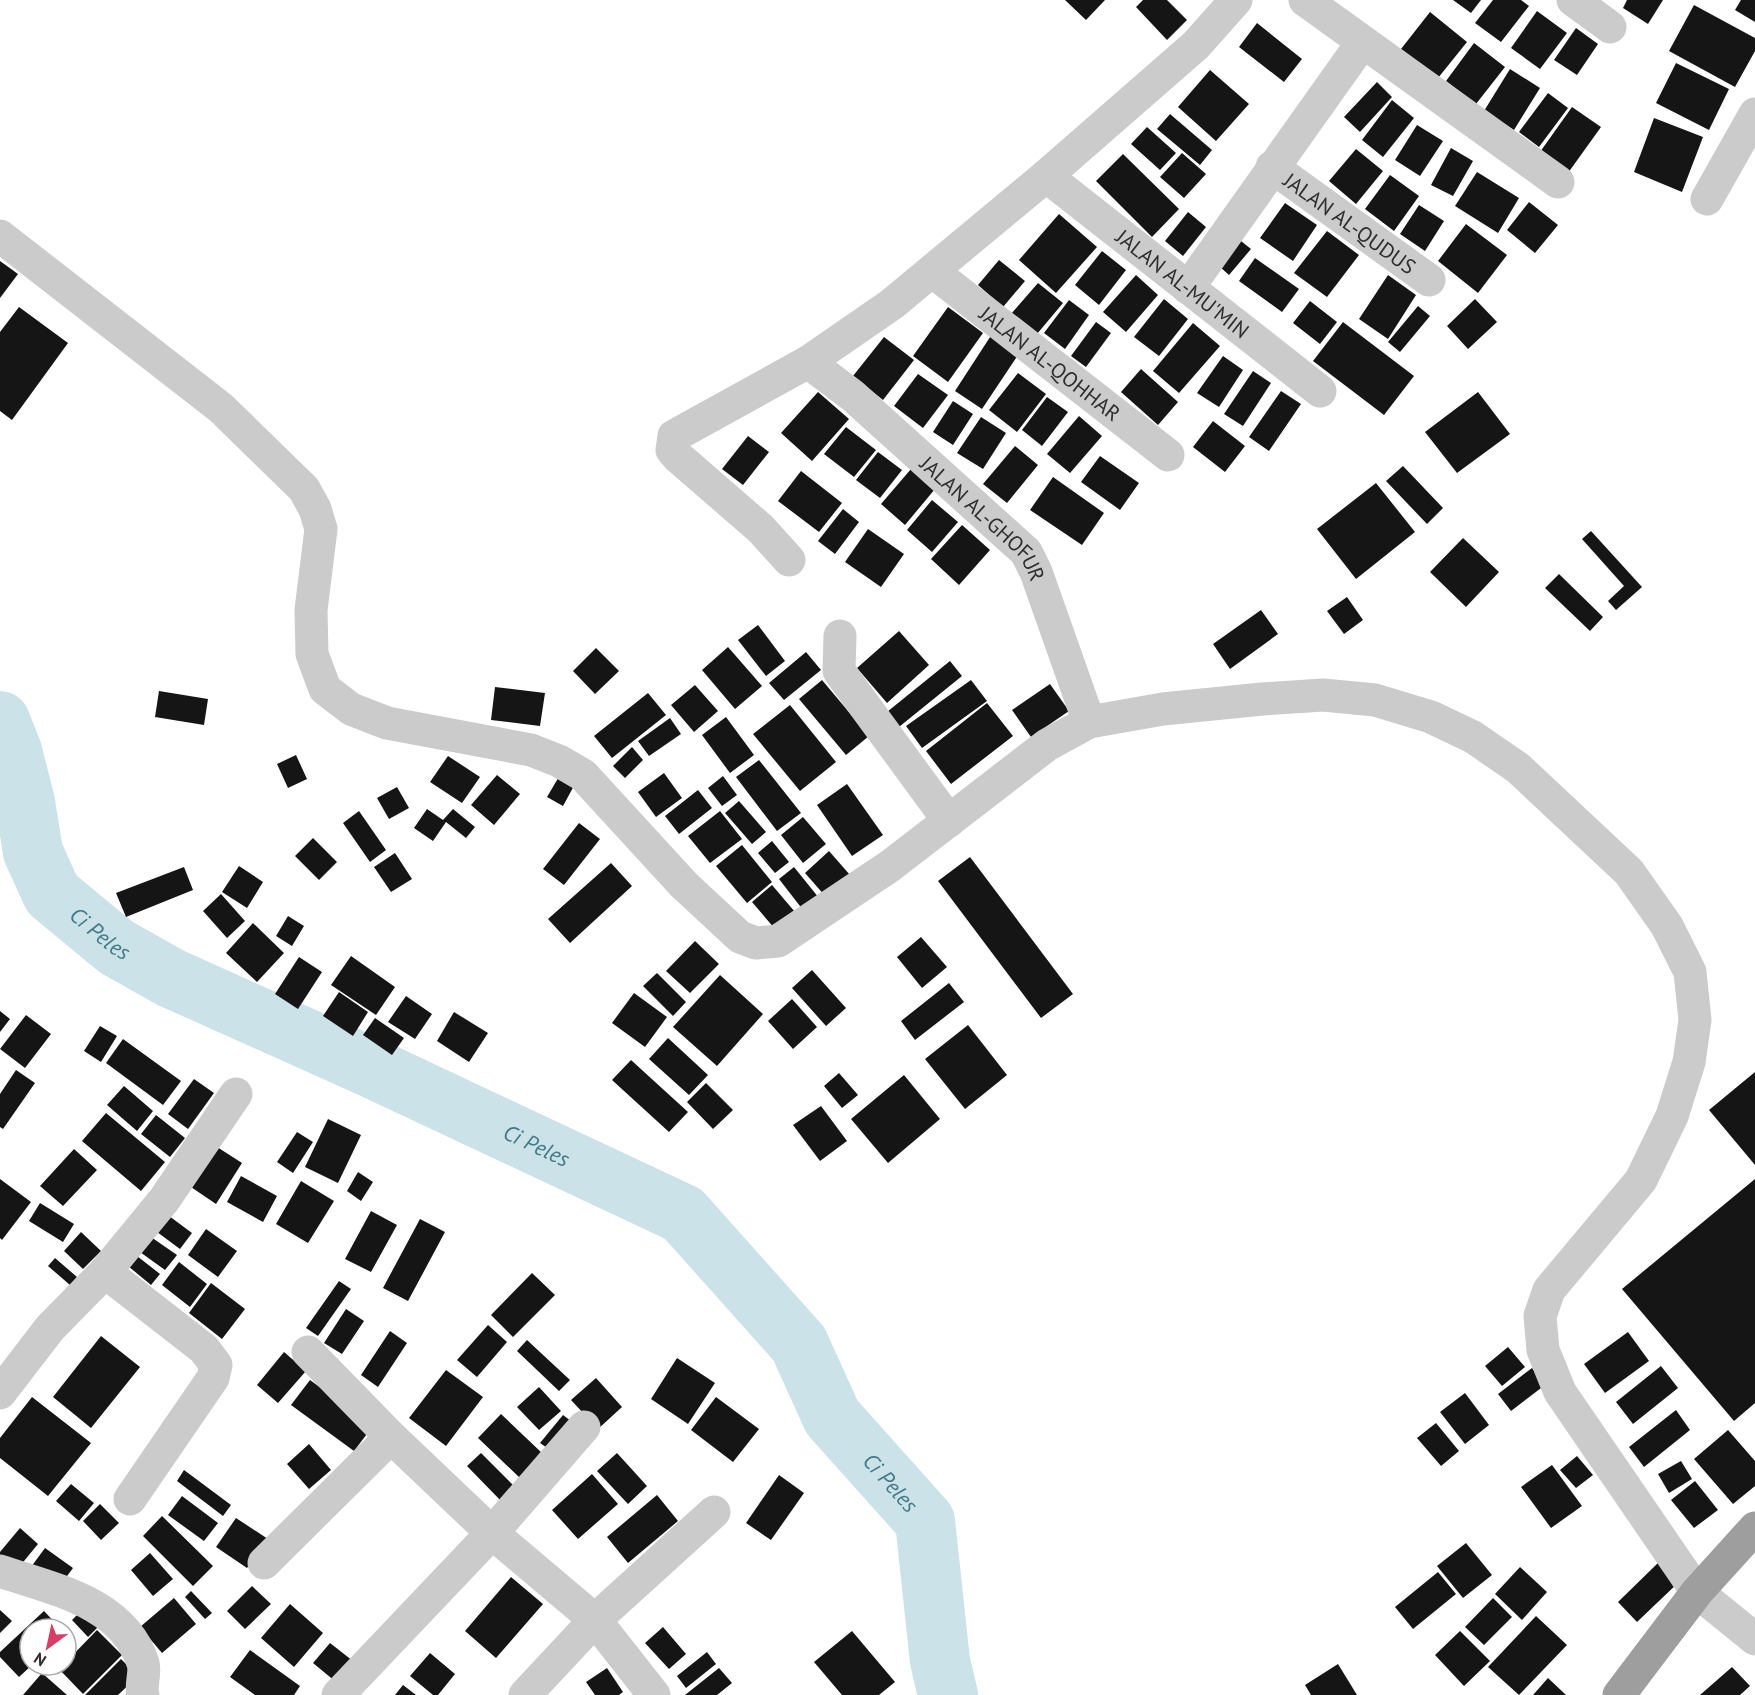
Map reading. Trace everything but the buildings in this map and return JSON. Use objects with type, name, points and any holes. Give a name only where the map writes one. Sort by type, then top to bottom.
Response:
[{"type":"highway","points":[[1619,1695],[1697,1592],[1755,1528]]},
{"type":"highway","points":[[1635,1695],[1647,1661]]},
{"type":"street","points":[[789,560],[761,529],[672,450],[674,436],[808,362],[892,304],[1046,176],[1196,45],[1236,0]]},
{"type":"street","points":[[1305,0],[1558,182]]},
{"type":"street","points":[[1573,0],[1610,27]]},
{"type":"street","points":[[1188,288],[1362,43]]},
{"type":"street","points":[[1707,200],[1755,114]]},
{"type":"street","name":"JALAN AL-QUDUS","points":[[1272,167],[1429,280]]},
{"type":"street","name":"JALAN AL-MU'MIN","points":[[1046,176],[1320,391]]},
{"type":"street","points":[[0,236],[221,408],[304,489],[315,509],[321,529],[311,610],[312,654],[325,689],[351,709],[387,723],[531,750],[559,761],[583,775],[684,885],[740,937],[756,943],[778,941],[890,866],[1047,745],[1089,722],[1163,709],[1323,694],[1375,700],[1431,717],[1482,743],[1518,768],[1629,872],[1667,926],[1690,972],[1695,1020],[1689,1062],[1672,1116],[1641,1180],[1548,1290],[1540,1316],[1543,1350],[1560,1392],[1697,1592],[1755,1639]]},
{"type":"street","name":"JALAN AL-QOHHAR","points":[[932,271],[1168,455]]},
{"type":"street","name":"JALAN AL-GHOFUR","points":[[808,362],[853,396],[1026,552],[1036,572],[1089,722]]},
{"type":"street","points":[[840,636],[839,671],[949,821]]},
{"type":"street","points":[[0,1393],[10,1360],[50,1328],[105,1272],[164,1200],[236,1094]]},
{"type":"street","points":[[105,1272],[204,1349],[216,1365],[213,1378],[130,1499]]},
{"type":"street","points":[[308,1352],[391,1437],[492,1533],[595,1620],[654,1695]]},
{"type":"street","points":[[338,1695],[492,1533],[584,1427]]},
{"type":"street","points":[[264,1563],[391,1437]]},
{"type":"street","points":[[525,1695],[595,1620],[714,1512]]},
{"type":"street","points":[[0,1571],[70,1594],[96,1606],[112,1617],[131,1640],[144,1665],[143,1695]]},
{"type":"waterway","name":"Ci Peles","points":[[0,721],[12,751],[25,802],[33,852],[52,894],[116,947],[171,978],[372,1068],[683,1214],[799,1344],[832,1417],[925,1521],[940,1661],[948,1695]]}]
